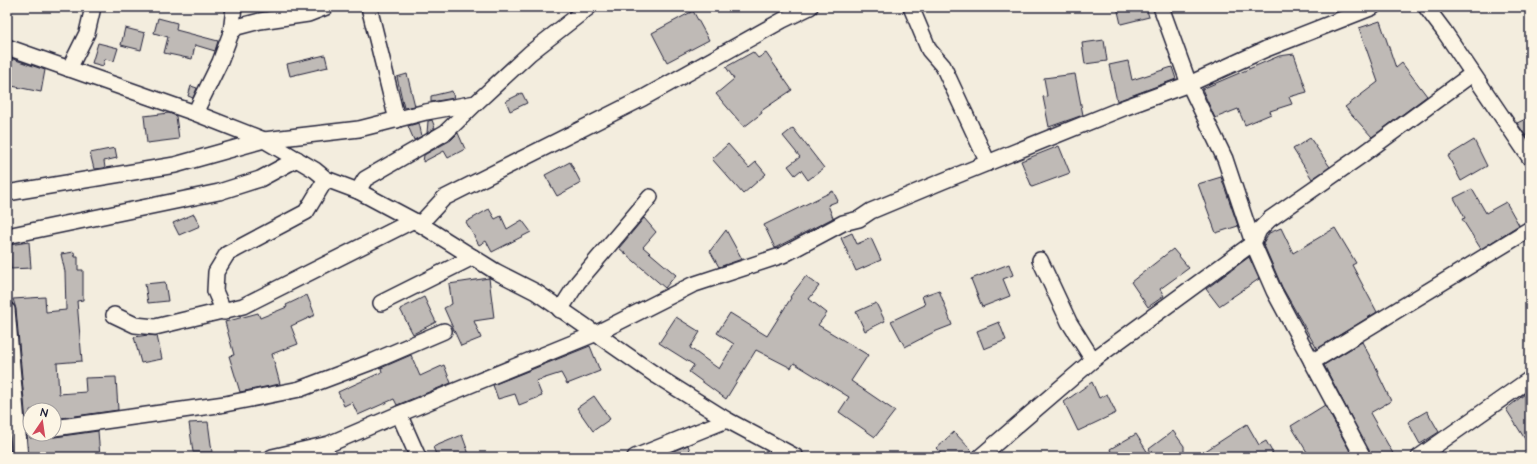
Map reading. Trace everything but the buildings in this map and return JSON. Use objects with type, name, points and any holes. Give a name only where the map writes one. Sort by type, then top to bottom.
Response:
[{"type":"street","points":[[69,69],[86,33],[94,7]]},
{"type":"street","points":[[195,113],[220,62],[231,33],[234,7]]},
{"type":"street","points":[[231,33],[237,27],[245,24],[308,14],[326,7]]},
{"type":"street","points":[[369,7],[397,120]]},
{"type":"street","points":[[358,191],[365,180],[446,132],[530,53],[589,7]]},
{"type":"street","points":[[114,315],[135,325],[155,327],[224,312],[244,306],[416,223],[444,198],[643,98],[783,20],[810,7]]},
{"type":"street","points":[[912,7],[929,50],[943,66],[988,162]]},
{"type":"street","points":[[1161,7],[1189,84],[1225,159],[1253,243],[1274,291],[1363,457]]},
{"type":"street","points":[[277,457],[329,444],[597,333],[692,285],[783,255],[843,223],[859,219],[871,211],[988,162],[1189,84],[1266,49],[1372,7]]},
{"type":"street","points":[[1426,7],[1444,31],[1530,158]]},
{"type":"street","points":[[7,47],[195,113],[264,140],[315,170],[326,179],[358,191],[416,223],[495,271],[536,292],[657,376],[727,420],[796,457]]},
{"type":"street","points":[[980,457],[1093,360],[1253,243],[1259,230],[1270,219],[1362,156],[1472,74]]},
{"type":"street","points":[[7,193],[175,165],[264,140],[359,129],[476,103]]},
{"type":"street","points":[[7,236],[219,192],[260,179],[297,159]]},
{"type":"street","points":[[224,312],[215,291],[216,272],[227,254],[306,212],[326,179]]},
{"type":"street","points":[[560,310],[578,282],[650,197]]},
{"type":"street","points":[[1312,362],[1530,229]]},
{"type":"street","points":[[380,303],[473,257]]},
{"type":"street","points":[[1040,260],[1069,322],[1093,360]]},
{"type":"street","points":[[7,310],[20,457]]},
{"type":"street","points":[[62,427],[225,404],[300,389],[374,361],[444,331]]},
{"type":"street","points":[[1419,457],[1530,379]]},
{"type":"street","points":[[399,414],[418,457]]},
{"type":"street","points":[[635,457],[727,420]]}]
